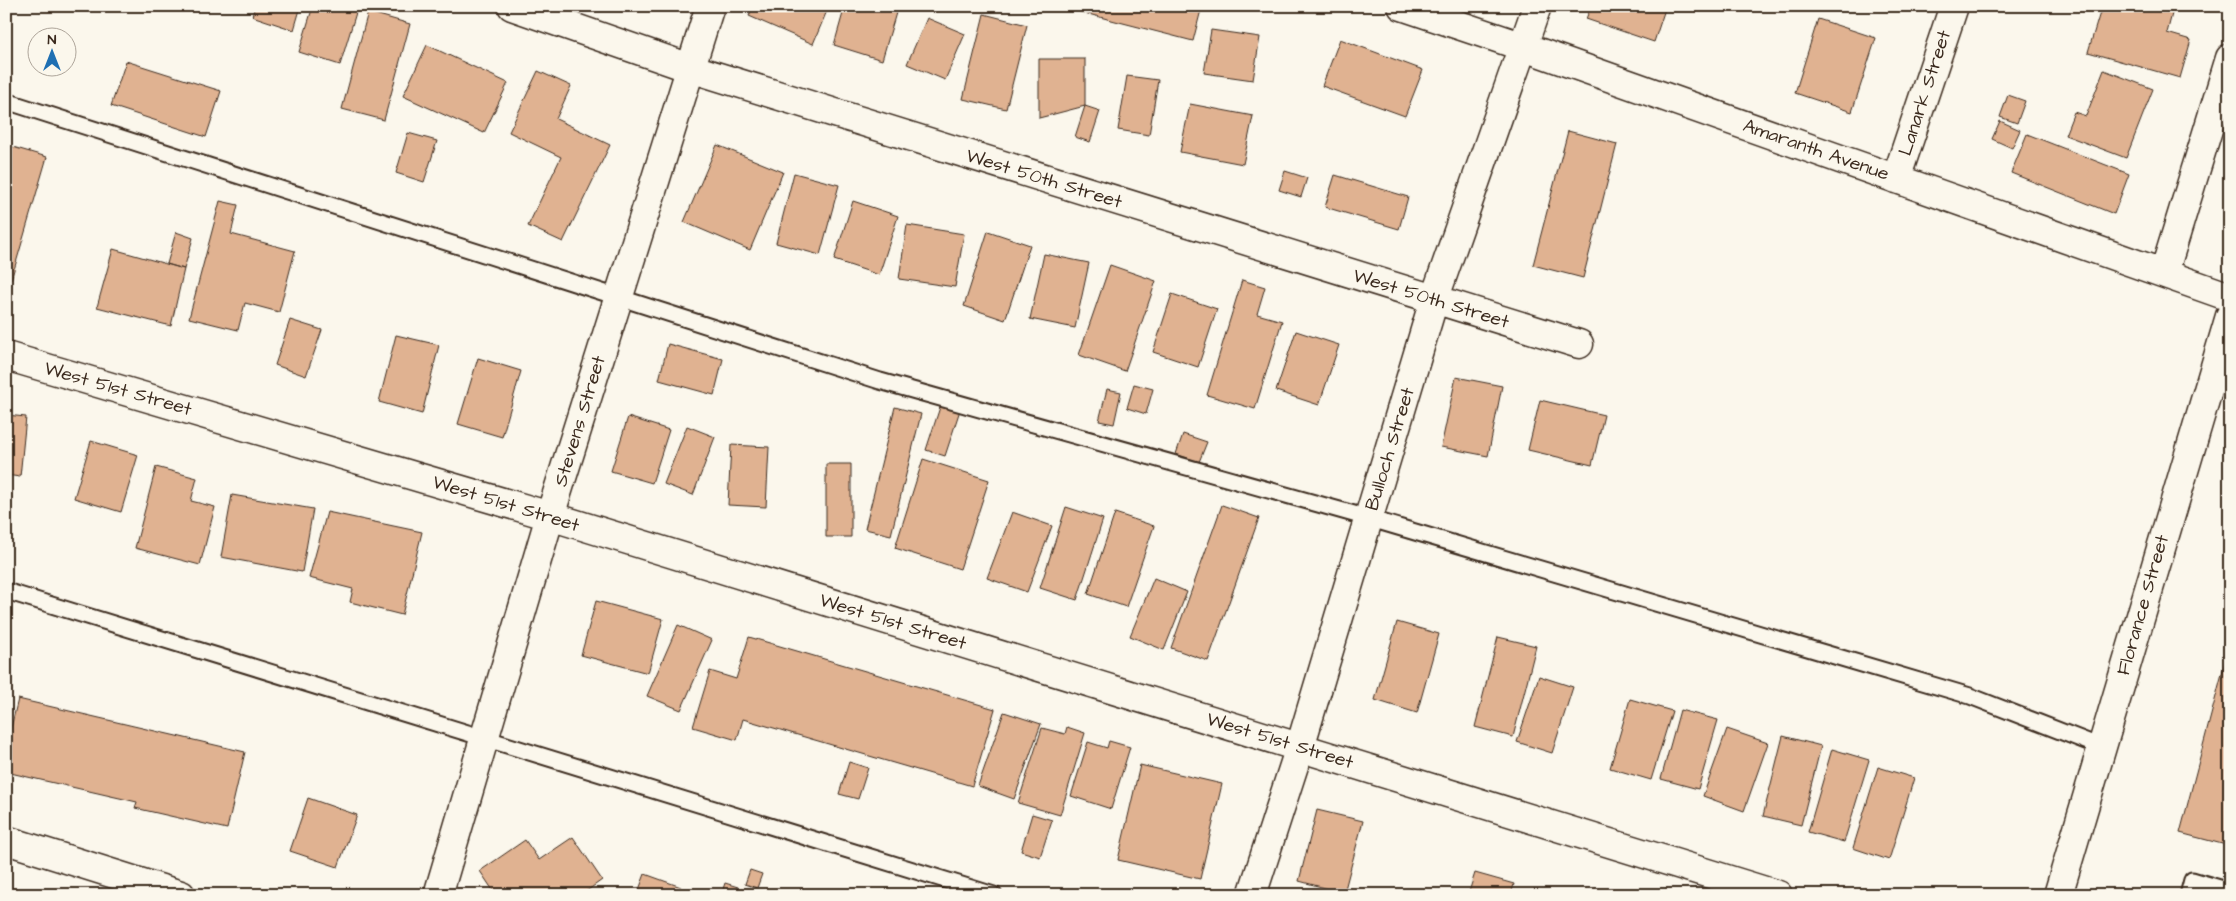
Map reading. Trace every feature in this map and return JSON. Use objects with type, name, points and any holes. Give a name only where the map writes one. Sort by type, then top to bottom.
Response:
[{"type":"street","name":"West 50th Street","points":[[512,6],[690,68],[1579,344]]},
{"type":"street","name":"Stevens Street","points":[[438,895],[550,516],[710,6]]},
{"type":"street","name":"Amaranth Avenue","points":[[1402,6],[1524,47],[2230,297]]},
{"type":"street","name":"Bulloch Street","points":[[1252,895],[1300,747],[1434,300],[1537,6]]},
{"type":"street","name":"Lanark Street","points":[[1896,179],[1954,6]]},
{"type":"street","points":[[2164,273],[2230,58]]},
{"type":"street","name":"Florance Street","points":[[2058,895],[2230,316]]},
{"type":"street","name":"West 51st Street","points":[[6,356],[550,516],[1778,895]]},
{"type":"street","points":[[6,840],[182,895]]},
{"type":"lane","points":[[6,101],[922,393],[1369,519],[1970,696],[2101,747]]},
{"type":"lane","points":[[6,591],[994,895]]},
{"type":"lane","points":[[2188,895],[2192,880],[2230,891]]},
{"type":"building","points":[[255,6],[301,6],[294,30],[252,16]]},
{"type":"building","points":[[313,6],[358,6],[340,65],[299,52]]},
{"type":"building","points":[[753,6],[829,6],[813,44],[749,16]]},
{"type":"building","points":[[845,6],[898,6],[882,60],[834,45]]},
{"type":"building","points":[[1057,6],[1202,6],[1193,41]]},
{"type":"building","points":[[1591,6],[1666,6],[1654,42],[1586,19]]},
{"type":"building","points":[[2102,6],[2174,6],[2167,33],[2191,40],[2180,78],[2088,52]]},
{"type":"building","points":[[368,12],[410,24],[384,120],[342,109]]},
{"type":"building","points":[[984,14],[1027,25],[1006,109],[963,99]]},
{"type":"building","points":[[927,18],[965,34],[945,80],[907,64]]},
{"type":"building","points":[[1818,19],[1876,38],[1852,112],[1795,93]]},
{"type":"building","points":[[1211,30],[1260,37],[1253,80],[1204,73]]},
{"type":"building","points":[[1340,39],[1423,70],[1405,116],[1322,86]]},
{"type":"building","points":[[427,45],[508,83],[484,133],[403,96]]},
{"type":"building","points":[[1039,59],[1085,59],[1085,106],[1039,118]]},
{"type":"building","points":[[126,61],[221,91],[206,137],[111,106]]},
{"type":"building","points":[[2104,70],[2153,89],[2126,158],[2065,135],[2074,112],[2086,116]]},
{"type":"building","points":[[538,71],[571,86],[556,119],[610,145],[563,242],[528,226],[561,157],[509,132]]},
{"type":"building","points":[[1127,76],[1158,80],[1149,135],[1118,130]]},
{"type":"building","points":[[2008,95],[2025,101],[2017,123],[2000,117]]},
{"type":"building","points":[[1190,104],[1253,116],[1243,164],[1180,152]]},
{"type":"building","points":[[1085,106],[1100,111],[1090,142],[1075,137]]},
{"type":"building","points":[[2000,121],[2020,130],[2012,148],[1992,139]]},
{"type":"building","points":[[1568,131],[1617,144],[1583,278],[1533,265]]},
{"type":"building","points":[[408,133],[437,141],[424,182],[396,173]]},
{"type":"building","points":[[2027,134],[2129,174],[2114,214],[2011,173]]},
{"type":"building","points":[[6,145],[47,157],[11,280],[6,278]]},
{"type":"building","points":[[717,145],[783,172],[750,250],[684,222]]},
{"type":"building","points":[[1285,171],[1307,178],[1301,197],[1279,190]]},
{"type":"building","points":[[794,173],[839,185],[820,255],[776,243]]},
{"type":"building","points":[[1335,175],[1408,197],[1399,229],[1325,207]]},
{"type":"building","points":[[220,201],[238,205],[231,234],[295,251],[279,312],[245,303],[238,330],[189,318]]},
{"type":"building","points":[[853,201],[898,216],[879,275],[834,260]]},
{"type":"building","points":[[907,225],[964,234],[955,287],[899,279]]},
{"type":"building","points":[[988,231],[1030,245],[1005,320],[964,306]]},
{"type":"building","points":[[176,232],[193,238],[184,269],[167,264]]},
{"type":"building","points":[[113,249],[184,269],[171,326],[97,307]]},
{"type":"building","points":[[1044,254],[1089,263],[1075,328],[1030,319]]},
{"type":"building","points":[[1110,265],[1156,281],[1125,371],[1079,355]]},
{"type":"building","points":[[1242,280],[1265,287],[1257,314],[1282,321],[1255,409],[1207,395]]},
{"type":"building","points":[[1172,294],[1217,309],[1198,367],[1153,352]]},
{"type":"building","points":[[290,320],[322,330],[306,376],[275,365]]},
{"type":"building","points":[[1296,331],[1339,345],[1319,405],[1276,391]]},
{"type":"building","points":[[396,335],[439,345],[422,414],[379,402]]},
{"type":"building","points":[[668,344],[723,359],[714,395],[659,380]]},
{"type":"building","points":[[478,358],[521,371],[502,437],[458,424]]},
{"type":"building","points":[[1456,377],[1502,386],[1488,456],[1441,447]]},
{"type":"building","points":[[1134,384],[1153,389],[1146,414],[1127,408]]},
{"type":"building","points":[[1107,389],[1121,392],[1114,424],[1099,421]]},
{"type":"building","points":[[1540,400],[1604,415],[1592,465],[1528,450]]},
{"type":"building","points":[[941,404],[960,410],[945,456],[926,450]]},
{"type":"building","points":[[895,407],[921,414],[891,535],[865,529]]},
{"type":"building","points":[[6,415],[26,417],[20,477],[6,475]]},
{"type":"building","points":[[628,417],[669,430],[652,483],[611,471]]},
{"type":"building","points":[[687,426],[715,437],[693,495],[664,484]]},
{"type":"building","points":[[1183,434],[1207,442],[1199,462],[1176,454]]},
{"type":"building","points":[[91,441],[138,455],[121,512],[74,498]]},
{"type":"building","points":[[731,445],[769,447],[766,507],[728,505]]},
{"type":"building","points":[[923,459],[989,480],[960,569],[895,548]]},
{"type":"building","points":[[826,464],[851,464],[851,537],[826,537]]},
{"type":"building","points":[[156,467],[197,478],[191,501],[215,507],[200,565],[135,548]]},
{"type":"building","points":[[232,495],[313,509],[302,572],[221,557]]},
{"type":"building","points":[[1222,505],[1259,518],[1208,661],[1171,648]]},
{"type":"building","points":[[1066,507],[1103,519],[1077,600],[1040,588]]},
{"type":"building","points":[[327,512],[422,532],[402,615],[350,602],[353,589],[309,578]]},
{"type":"building","points":[[1012,512],[1052,526],[1027,592],[987,578]]},
{"type":"building","points":[[1115,513],[1154,526],[1126,607],[1088,594]]},
{"type":"building","points":[[1154,578],[1187,592],[1164,650],[1130,636]]},
{"type":"building","points":[[596,601],[663,619],[648,673],[581,655]]},
{"type":"building","points":[[1397,622],[1439,634],[1417,713],[1375,700]]},
{"type":"building","points":[[678,625],[712,640],[681,710],[647,696]]},
{"type":"building","points":[[749,637],[995,709],[972,786],[743,719],[737,740],[693,727],[710,671],[736,679]]},
{"type":"building","points":[[1498,637],[1536,646],[1513,737],[1475,727]]},
{"type":"building","points":[[2230,643],[2230,846],[2180,833]]},
{"type":"building","points":[[1539,676],[1573,687],[1552,753],[1517,742]]},
{"type":"building","points":[[18,699],[245,752],[227,829],[135,808],[137,802],[6,772],[6,748]]},
{"type":"building","points":[[1630,699],[1672,711],[1651,780],[1610,768]]},
{"type":"building","points":[[1680,710],[1718,720],[1698,789],[1661,779]]},
{"type":"building","points":[[1004,712],[1041,724],[1014,799],[978,786]]},
{"type":"building","points":[[1067,727],[1085,733],[1060,815],[1018,803],[1042,728],[1065,734]]},
{"type":"building","points":[[1727,729],[1768,743],[1744,811],[1703,796]]},
{"type":"building","points":[[1783,736],[1821,746],[1801,825],[1763,816]]},
{"type":"building","points":[[1109,741],[1130,747],[1111,809],[1071,796],[1088,742],[1107,748]]},
{"type":"building","points":[[1832,749],[1869,760],[1844,842],[1808,832]]},
{"type":"building","points":[[849,762],[868,768],[858,799],[839,794]]},
{"type":"building","points":[[1140,765],[1222,784],[1200,879],[1118,860]]},
{"type":"building","points":[[1878,767],[1914,778],[1889,860],[1853,848]]},
{"type":"building","points":[[308,798],[357,815],[338,867],[290,851]]},
{"type":"building","points":[[1317,810],[1363,821],[1344,893],[1299,881]]},
{"type":"building","points":[[1032,814],[1052,820],[1040,857],[1021,851]]},
{"type":"building","points":[[573,837],[602,880],[581,895],[496,895],[480,871],[525,840],[539,860]]},
{"type":"building","points":[[750,870],[762,874],[757,888],[745,884]]},
{"type":"building","points":[[1475,873],[1514,884],[1511,895],[1468,895]]},
{"type":"building","points":[[645,874],[681,887],[678,895],[637,895]]},
{"type":"building","points":[[725,883],[738,887],[735,895],[721,895]]}]
